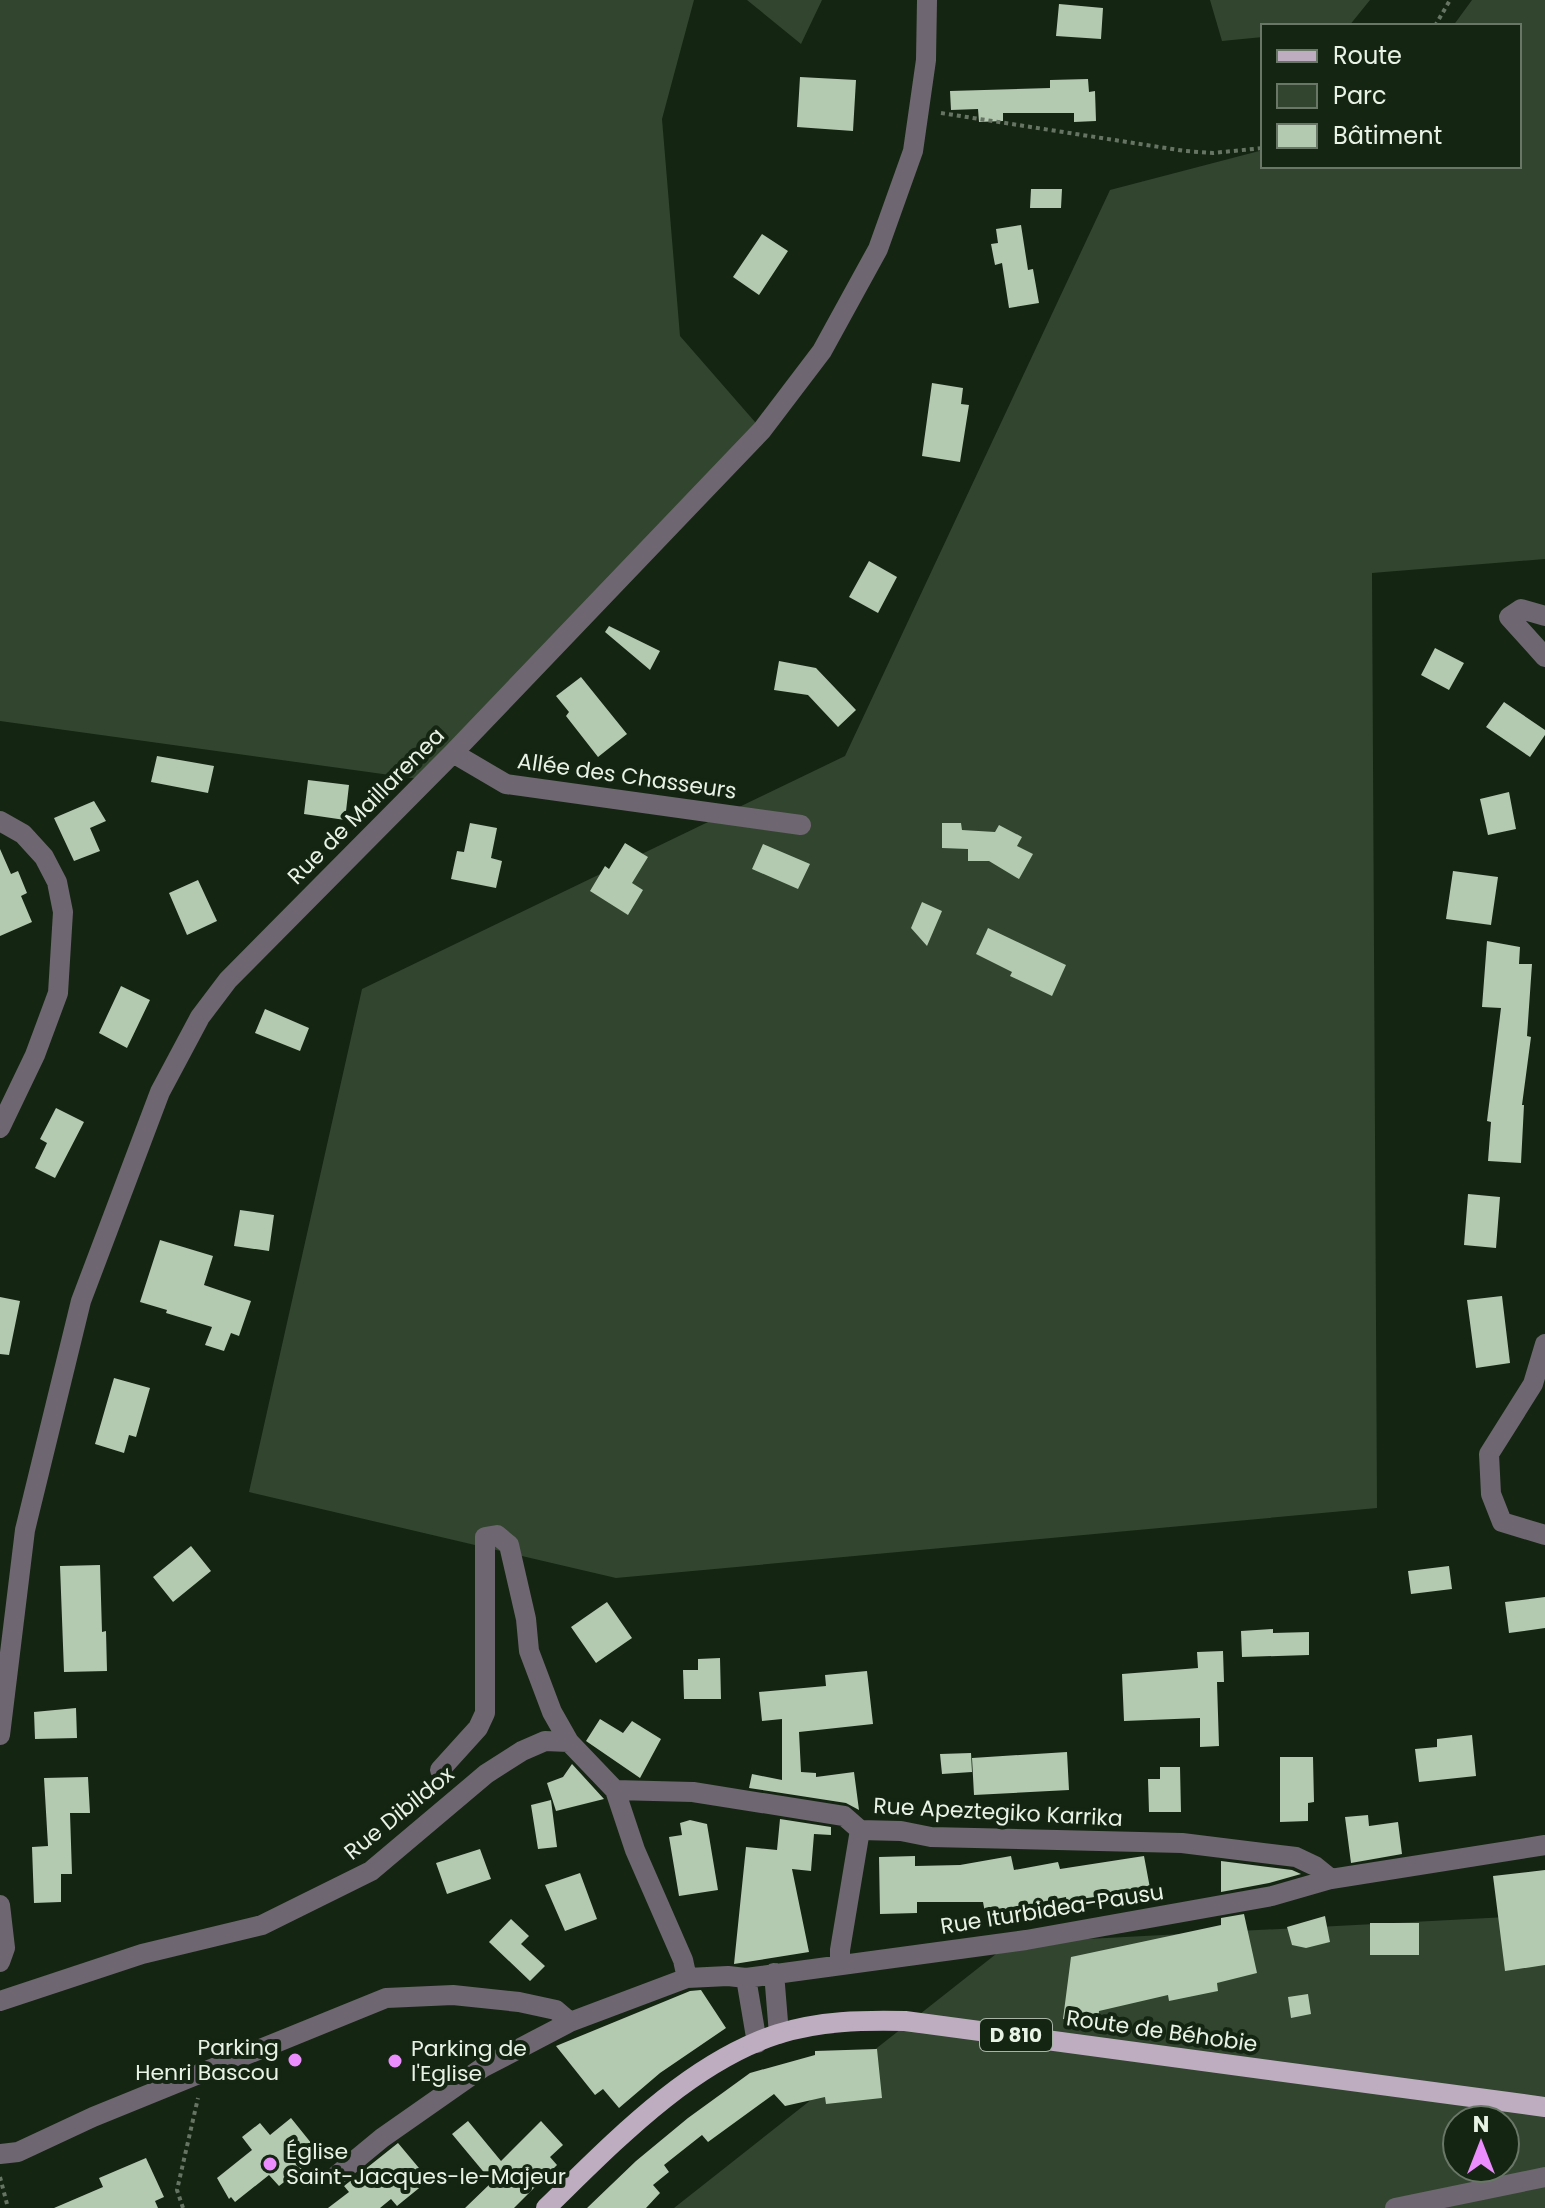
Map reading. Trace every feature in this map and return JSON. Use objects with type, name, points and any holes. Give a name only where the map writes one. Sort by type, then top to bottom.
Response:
[{"type":"main road","name":"Route de Béhobie","points":[[546,2208],[622,2135],[692,2077],[779,2034],[855,2019],[905,2021],[1545,2107]]},
{"type":"street","name":"Rue de Maillarenea","points":[[0,1735],[25,1530],[77,1316],[160,1092],[200,1017],[228,980],[453,753],[762,430],[822,351],[878,249],[913,151],[926,60],[927,0]]},
{"type":"street","points":[[1545,616],[1521,609],[1509,617],[1545,657]]},
{"type":"street","name":"Allée des Chasseurs","points":[[453,753],[506,784],[801,825]]},
{"type":"street","points":[[0,821],[23,834],[44,857],[57,882],[63,912],[58,993],[35,1055],[0,1128]]},
{"type":"street","points":[[1545,1344],[1533,1384],[1489,1454],[1491,1494],[1502,1522],[1545,1535]]},
{"type":"street","points":[[440,1770],[478,1728],[485,1713],[485,1537],[497,1535],[509,1545],[526,1619],[529,1651],[552,1712],[569,1742],[615,1790],[635,1850],[685,1969]]},
{"type":"street","name":"Rue Dibildox","points":[[0,2001],[142,1954],[262,1925],[371,1871],[486,1774],[522,1751],[545,1741],[569,1742]]},
{"type":"street","name":"Rue Apeztegiko Karrika","points":[[615,1790],[693,1792],[844,1816],[860,1830],[901,1831],[931,1837],[1182,1843],[1296,1857],[1315,1866],[1331,1879]]},
{"type":"street","points":[[840,1964],[860,1830]]},
{"type":"street","name":"Rue Iturbidea-Pausu","points":[[336,2176],[382,2138],[482,2068],[570,2022],[685,1969],[746,1978],[1042,1937],[1272,1896],[1331,1879],[1545,1845]]},
{"type":"street","points":[[0,1905],[5,1948],[0,1962]]},
{"type":"street","points":[[774,1973],[779,2034]]},
{"type":"street","points":[[746,1978],[757,2043]]},
{"type":"street","points":[[0,2154],[18,2152],[93,2117],[386,1998],[453,1995],[519,2002],[556,2010],[570,2022]]},
{"type":"street","points":[[1395,2208],[1545,2177]]},
{"type":"path","points":[[1436,24],[1450,0]]},
{"type":"path","points":[[919,109],[1185,151],[1213,153],[1261,148]]},
{"type":"path","points":[[183,2208],[177,2190],[202,2084],[198,2075]]},
{"type":"path","points":[[0,2177],[8,2208]]},
{"type":"green space","points":[[0,0],[694,0],[662,119],[680,336],[762,430],[426,780],[0,721]]},
{"type":"green space","points":[[747,0],[822,0],[801,44]]},
{"type":"green space","points":[[1210,0],[1370,0],[1351,24],[1261,24],[1261,37],[1222,41]]},
{"type":"green space","points":[[1472,0],[1545,0],[1545,559],[1372,573],[1377,1508],[616,1578],[249,1492],[362,989],[845,756],[1110,190],[1261,151],[1261,168],[1521,168],[1521,24],[1454,24]]},
{"type":"green space","points":[[1545,1915],[1545,2208],[674,2208],[1010,1943]]},
{"type":"building","points":[[1059,4],[1103,8],[1101,39],[1056,36]]},
{"type":"building","points":[[800,77],[856,80],[853,131],[797,127]]},
{"type":"building","points":[[1088,79],[1089,92],[1095,91],[1096,121],[1074,122],[1074,113],[1003,113],[1003,121],[979,122],[978,109],[951,110],[950,91],[1050,88],[1050,80]]},
{"type":"building","points":[[1031,189],[1062,189],[1061,208],[1030,208]]},
{"type":"building","points":[[1021,225],[1028,270],[1033,269],[1039,303],[1009,308],[1002,263],[995,265],[991,244],[998,243],[996,229]]},
{"type":"building","points":[[762,234],[788,251],[759,295],[733,277]]},
{"type":"building","points":[[932,383],[963,388],[961,404],[969,405],[960,462],[922,456]]},
{"type":"building","points":[[869,561],[897,577],[878,613],[849,597]]},
{"type":"building","points":[[609,626],[660,651],[650,670],[605,632]]},
{"type":"building","points":[[1435,648],[1464,663],[1449,690],[1421,675]]},
{"type":"building","points":[[779,661],[816,668],[856,710],[838,727],[808,695],[774,690]]},
{"type":"building","points":[[581,677],[627,734],[598,757],[566,716],[569,712],[556,696]]},
{"type":"building","points":[[1504,702],[1545,730],[1545,735],[1530,757],[1486,727]]},
{"type":"building","points":[[157,756],[214,766],[208,793],[151,782]]},
{"type":"building","points":[[308,780],[349,785],[345,820],[304,814]]},
{"type":"building","points":[[1509,792],[1516,829],[1488,835],[1480,799]]},
{"type":"building","points":[[94,801],[106,821],[90,828],[100,851],[74,861],[54,818]]},
{"type":"building","points":[[470,823],[497,828],[491,858],[502,861],[496,888],[451,879],[457,851],[464,852]]},
{"type":"building","points":[[942,823],[961,823],[962,830],[995,832],[999,825],[1022,837],[1017,846],[1033,854],[1019,879],[989,861],[968,861],[968,849],[942,848]]},
{"type":"building","points":[[625,843],[648,857],[632,883],[643,890],[628,915],[590,891],[605,866],[609,869]]},
{"type":"building","points":[[763,844],[810,864],[798,889],[752,869]]},
{"type":"building","points":[[0,849],[11,874],[18,871],[27,893],[21,896],[32,922],[0,936]]},
{"type":"building","points":[[1453,871],[1498,877],[1491,925],[1446,919]]},
{"type":"building","points":[[198,880],[217,921],[187,935],[169,893]]},
{"type":"building","points":[[922,902],[942,911],[927,946],[911,928]]},
{"type":"building","points":[[988,928],[1066,965],[1052,996],[1010,976],[1012,972],[976,954]]},
{"type":"building","points":[[1487,941],[1520,947],[1519,964],[1532,964],[1527,1036],[1531,1037],[1522,1105],[1521,1163],[1488,1161],[1491,1122],[1487,1121],[1501,1008],[1482,1007]]},
{"type":"building","points":[[121,986],[150,1000],[127,1048],[99,1033]]},
{"type":"building","points":[[265,1009],[309,1028],[300,1051],[255,1033]]},
{"type":"building","points":[[56,1108],[84,1122],[55,1178],[35,1168],[47,1143],[40,1139]]},
{"type":"building","points":[[1468,1194],[1500,1197],[1496,1248],[1464,1245]]},
{"type":"building","points":[[240,1210],[274,1215],[269,1251],[234,1246]]},
{"type":"building","points":[[160,1240],[213,1256],[204,1285],[251,1301],[239,1336],[231,1333],[224,1351],[205,1345],[212,1327],[140,1302]]},
{"type":"building","points":[[1502,1296],[1510,1363],[1476,1368],[1467,1300]]},
{"type":"building","points":[[0,1297],[20,1301],[9,1355],[0,1354]]},
{"type":"building","points":[[114,1378],[150,1388],[136,1437],[129,1435],[124,1453],[95,1444]]},
{"type":"building","points":[[191,1546],[211,1571],[173,1602],[153,1577]]},
{"type":"building","points":[[100,1565],[102,1632],[106,1631],[107,1671],[64,1672],[60,1566]]},
{"type":"building","points":[[1449,1566],[1452,1589],[1411,1594],[1408,1571]]},
{"type":"building","points":[[1545,1597],[1545,1628],[1509,1633],[1505,1602]]},
{"type":"building","points":[[607,1602],[632,1638],[596,1663],[571,1627]]},
{"type":"building","points":[[1273,1629],[1273,1633],[1309,1632],[1309,1655],[1242,1657],[1241,1631]]},
{"type":"building","points":[[1223,1651],[1224,1682],[1217,1682],[1219,1746],[1200,1747],[1200,1718],[1124,1721],[1122,1674],[1198,1668],[1197,1652]]},
{"type":"building","points":[[720,1658],[721,1699],[684,1699],[683,1670],[698,1670],[698,1659]]},
{"type":"building","points":[[867,1671],[873,1724],[799,1732],[801,1772],[816,1773],[816,1777],[854,1772],[859,1810],[846,1803],[749,1788],[752,1774],[782,1780],[782,1719],[762,1721],[759,1692],[826,1686],[825,1675]]},
{"type":"building","points":[[76,1708],[77,1738],[35,1739],[34,1712]]},
{"type":"building","points":[[600,1719],[623,1733],[632,1721],[661,1739],[640,1778],[586,1741]]},
{"type":"building","points":[[1472,1735],[1476,1776],[1419,1782],[1415,1749],[1437,1747],[1437,1739]]},
{"type":"building","points":[[1067,1752],[1069,1790],[974,1795],[972,1758]]},
{"type":"building","points":[[971,1753],[972,1772],[942,1774],[940,1754]]},
{"type":"building","points":[[1280,1757],[1313,1757],[1314,1802],[1308,1803],[1308,1821],[1280,1822]]},
{"type":"building","points":[[572,1764],[604,1799],[556,1811],[547,1783],[563,1777]]},
{"type":"building","points":[[1160,1767],[1180,1767],[1181,1812],[1149,1812],[1148,1779],[1160,1779]]},
{"type":"building","points":[[88,1777],[90,1813],[70,1813],[72,1874],[61,1874],[61,1902],[34,1903],[32,1847],[48,1846],[44,1778]]},
{"type":"building","points":[[551,1800],[557,1847],[538,1849],[531,1805]]},
{"type":"building","points":[[1368,1815],[1369,1826],[1398,1822],[1402,1854],[1351,1863],[1345,1817]]},
{"type":"building","points":[[780,1819],[831,1827],[831,1835],[814,1834],[811,1871],[792,1869],[809,1952],[734,1964],[746,1847],[777,1850]]},
{"type":"building","points":[[690,1820],[707,1824],[718,1890],[679,1896],[669,1837],[682,1835],[680,1823]]},
{"type":"building","points":[[480,1849],[491,1879],[447,1894],[436,1863]]},
{"type":"building","points":[[915,1856],[915,1866],[960,1865],[1011,1856],[1014,1870],[1058,1862],[1060,1869],[1144,1856],[1152,1899],[1116,1905],[1114,1897],[1067,1906],[1066,1897],[1021,1906],[1023,1916],[987,1923],[983,1902],[917,1902],[917,1913],[880,1914],[879,1857]]},
{"type":"building","points":[[1221,1861],[1292,1870],[1301,1874],[1221,1892]]},
{"type":"building","points":[[1545,1870],[1545,1965],[1505,1971],[1493,1876]]},
{"type":"building","points":[[580,1873],[597,1919],[565,1931],[545,1885]]},
{"type":"building","points":[[1244,1914],[1257,1973],[1217,1983],[1218,1991],[1169,2001],[1168,1995],[1099,2011],[1098,2023],[1063,2019],[1071,1957],[1221,1925],[1221,1918]]},
{"type":"building","points":[[1325,1916],[1330,1942],[1306,1948],[1292,1945],[1287,1927]]},
{"type":"building","points":[[511,1919],[529,1936],[521,1944],[545,1966],[530,1981],[489,1942]]},
{"type":"building","points":[[1370,1923],[1419,1923],[1419,1955],[1370,1955]]},
{"type":"building","points":[[701,1990],[726,2028],[660,2073],[619,2108],[603,2089],[595,2095],[556,2046],[690,1991]]},
{"type":"building","points":[[1308,1994],[1311,2014],[1291,2018],[1288,1997]]},
{"type":"building","points":[[877,2049],[882,2098],[826,2104],[825,2097],[785,2106],[774,2094],[708,2142],[702,2135],[664,2165],[669,2172],[653,2185],[660,2193],[646,2208],[587,2208],[636,2161],[750,2073],[815,2055],[815,2051]]},
{"type":"building","name":"Église Saint-Jacques-le-Majeur","points":[[291,2118],[320,2154],[279,2186],[269,2175],[235,2202],[231,2197],[229,2199],[217,2178],[252,2150],[242,2137],[260,2123],[270,2135]]},
{"type":"building","points":[[468,2121],[501,2161],[541,2121],[563,2145],[550,2157],[557,2165],[514,2208],[465,2208],[492,2182],[452,2134]]},
{"type":"building","points":[[398,2143],[429,2180],[397,2206],[391,2199],[380,2208],[328,2208],[349,2192],[344,2186]]},
{"type":"building","points":[[146,2158],[164,2197],[155,2201],[158,2208],[54,2208],[103,2187],[99,2178]]},
{"type":"place","name":"Parking Henri Bascou","points":[[295,2060]]},
{"type":"place","name":"Parking de l'Eglise","points":[[395,2061]]},
{"type":"place","name":"Église Saint-Jacques-le-Majeur","points":[[270,2164]]}]
